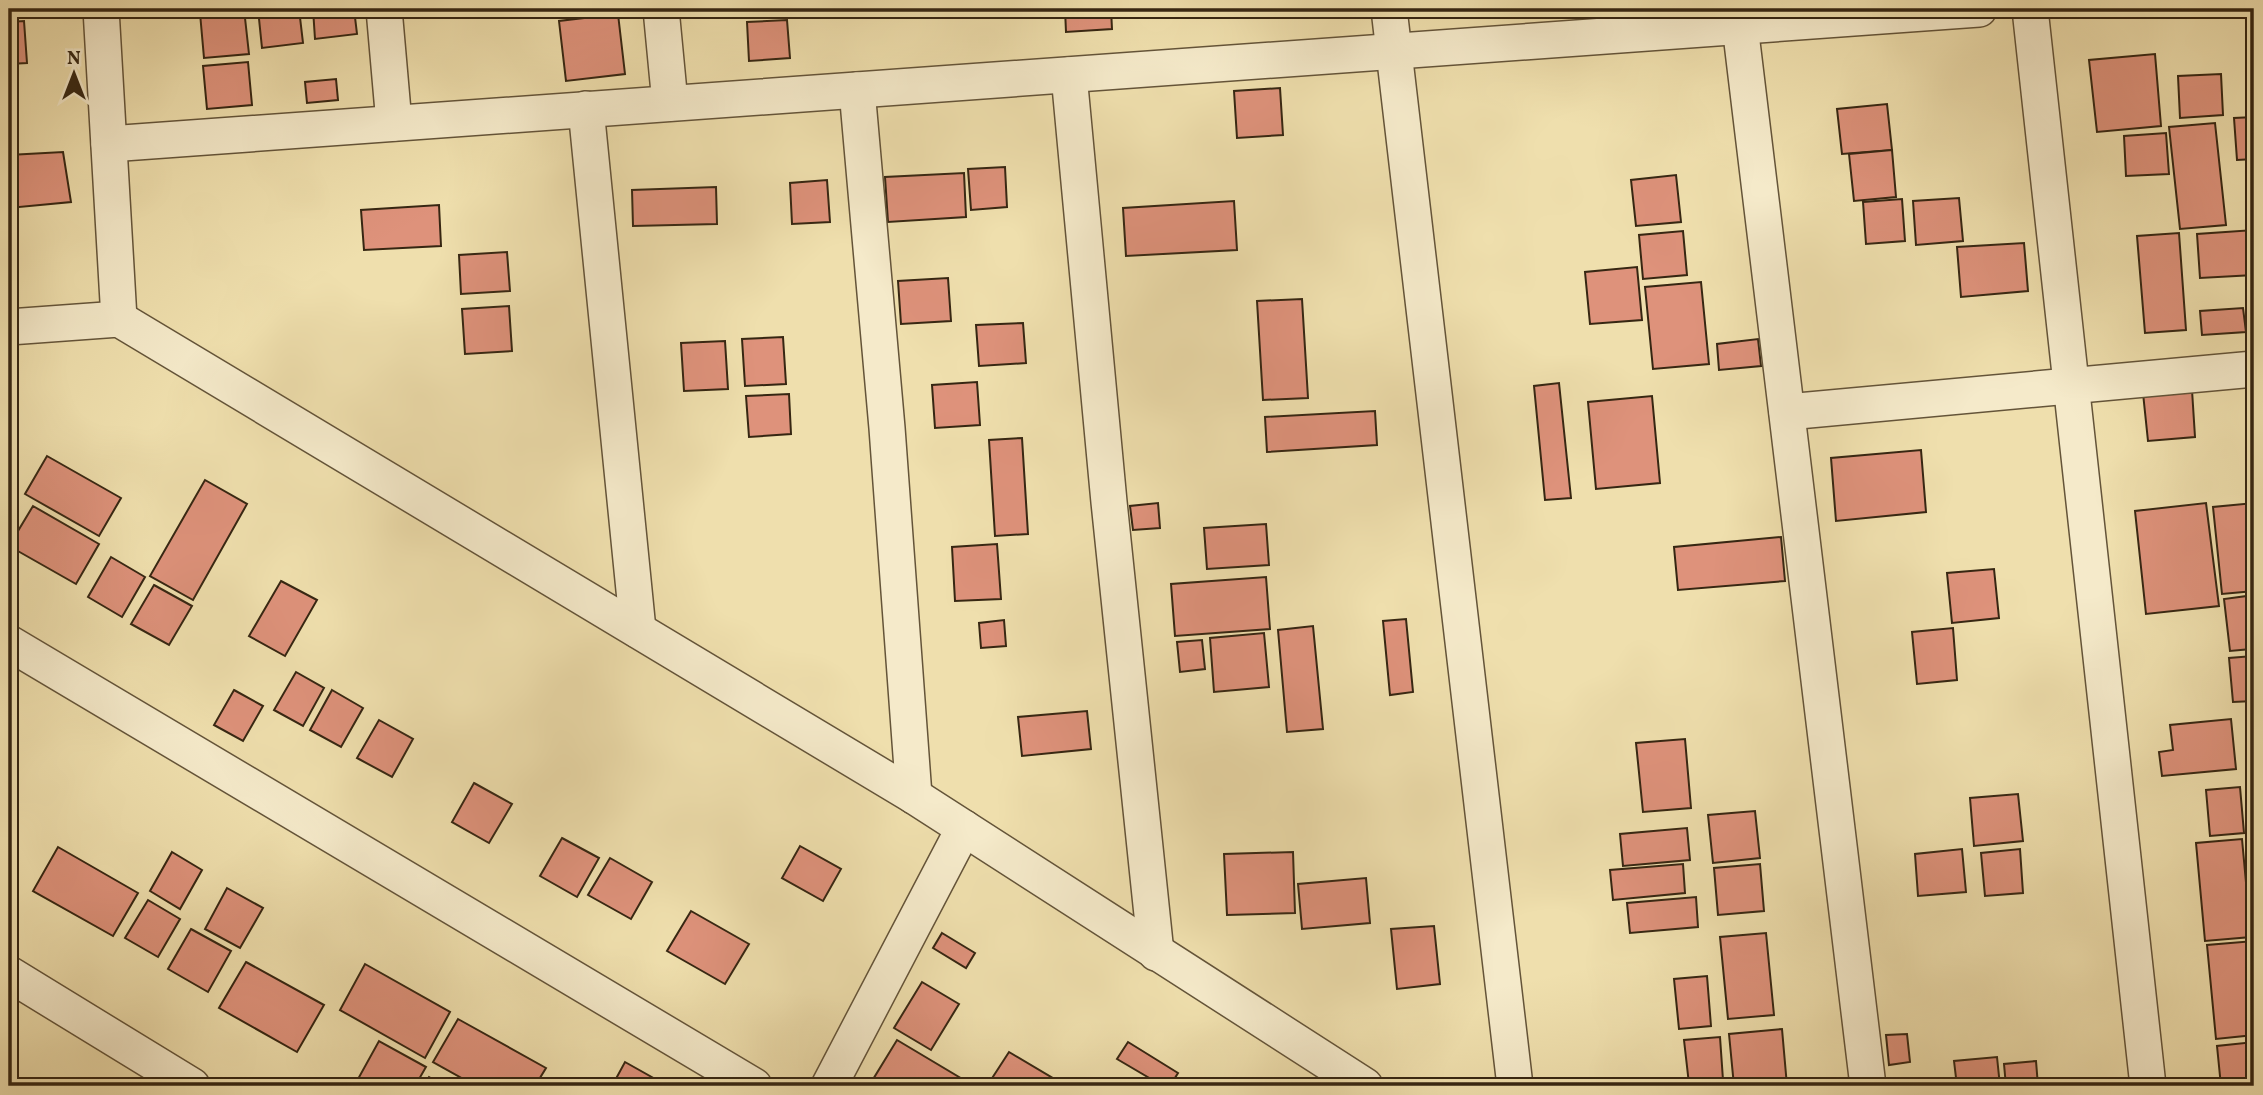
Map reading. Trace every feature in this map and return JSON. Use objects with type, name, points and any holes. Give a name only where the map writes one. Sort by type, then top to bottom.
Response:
[{"type":"street","points":[[101,9],[119,319]]},
{"type":"street","points":[[384,9],[394,123]]},
{"type":"street","points":[[661,9],[670,103]]},
{"type":"street","points":[[1389,9],[1515,1086]]},
{"type":"street","points":[[109,144],[1394,52],[1739,17],[1979,9]]},
{"type":"street","points":[[2030,9],[2148,1086]]},
{"type":"street","points":[[1739,17],[1868,1086]]},
{"type":"street","points":[[1069,75],[1107,488],[1156,953]]},
{"type":"street","points":[[857,90],[887,428],[914,796]]},
{"type":"street","points":[[586,110],[638,630]]},
{"type":"street","points":[[9,327],[119,319],[914,796],[1365,1086]]},
{"type":"street","points":[[1787,412],[2254,369]]},
{"type":"street","points":[[9,643],[754,1086]]},
{"type":"street","points":[[829,1086],[964,828]]},
{"type":"street","points":[[9,974],[192,1086]]},
{"type":"building","points":[[244,9],[249,54],[204,58],[200,13]]},
{"type":"building","points":[[258,9],[299,9],[303,43],[262,48]]},
{"type":"building","points":[[313,9],[354,9],[357,34],[315,39]]},
{"type":"building","points":[[1065,9],[1111,9],[1112,29],[1066,32]]},
{"type":"building","points":[[618,14],[625,74],[566,81],[559,21]]},
{"type":"building","points":[[787,20],[790,58],[749,61],[747,22]]},
{"type":"building","points":[[24,21],[27,63],[9,64],[9,22]]},
{"type":"building","points":[[2155,54],[2161,126],[2097,132],[2089,60]]},
{"type":"building","points":[[248,62],[252,105],[207,109],[203,66]]},
{"type":"building","points":[[2221,74],[2223,115],[2180,118],[2178,76]]},
{"type":"building","points":[[336,79],[338,100],[307,103],[305,82]]},
{"type":"building","points":[[1280,88],[1283,135],[1237,138],[1234,91]]},
{"type":"building","points":[[1887,104],[1892,150],[1842,154],[1837,109]]},
{"type":"building","points":[[2254,117],[2254,159],[2237,160],[2234,118]]},
{"type":"building","points":[[2215,123],[2226,225],[2180,229],[2169,127]]},
{"type":"building","points":[[2166,133],[2169,174],[2126,176],[2124,136]]},
{"type":"building","points":[[1892,150],[1896,197],[1854,201],[1849,154]]},
{"type":"building","points":[[63,152],[71,202],[9,208],[9,155]]},
{"type":"building","points":[[1005,167],[1007,207],[971,210],[968,169]]},
{"type":"building","points":[[964,173],[966,217],[888,222],[885,177]]},
{"type":"building","points":[[1676,175],[1681,222],[1636,226],[1631,180]]},
{"type":"building","points":[[827,180],[830,222],[792,224],[790,183]]},
{"type":"building","points":[[716,187],[717,224],[633,226],[632,190]]},
{"type":"building","points":[[1959,198],[1963,241],[1916,245],[1913,201]]},
{"type":"building","points":[[1902,199],[1905,241],[1866,244],[1863,202]]},
{"type":"building","points":[[1234,201],[1237,250],[1126,256],[1123,208]]},
{"type":"building","points":[[439,205],[441,246],[364,250],[361,210]]},
{"type":"building","points":[[2254,230],[2254,275],[2200,278],[2197,234]]},
{"type":"building","points":[[1683,231],[1687,275],[1643,279],[1639,235]]},
{"type":"building","points":[[2179,233],[2186,330],[2145,333],[2137,236]]},
{"type":"building","points":[[2024,243],[2028,291],[1961,297],[1957,247]]},
{"type":"building","points":[[507,252],[510,291],[461,294],[459,255]]},
{"type":"building","points":[[1637,267],[1642,320],[1590,324],[1585,272]]},
{"type":"building","points":[[948,278],[951,321],[901,324],[898,281]]},
{"type":"building","points":[[1701,282],[1709,364],[1653,369],[1645,287]]},
{"type":"building","points":[[1302,299],[1308,398],[1263,400],[1257,301]]},
{"type":"building","points":[[509,306],[512,351],[465,354],[462,309]]},
{"type":"building","points":[[2243,308],[2246,332],[2202,335],[2200,311]]},
{"type":"building","points":[[1023,323],[1026,363],[979,366],[976,325]]},
{"type":"building","points":[[783,337],[786,384],[745,386],[742,339]]},
{"type":"building","points":[[1758,339],[1761,366],[1719,370],[1717,344]]},
{"type":"building","points":[[725,341],[728,389],[684,391],[681,343]]},
{"type":"building","points":[[977,382],[980,425],[935,428],[932,385]]},
{"type":"building","points":[[1559,383],[1571,498],[1545,500],[1534,386]]},
{"type":"building","points":[[2192,390],[2195,437],[2148,441],[2143,393]]},
{"type":"building","points":[[789,394],[791,434],[749,437],[746,396]]},
{"type":"building","points":[[1652,396],[1660,483],[1596,489],[1588,402]]},
{"type":"building","points":[[1375,411],[1377,445],[1267,452],[1265,417]]},
{"type":"building","points":[[1022,438],[1028,534],[995,536],[989,440]]},
{"type":"building","points":[[1921,450],[1926,512],[1836,521],[1831,458]]},
{"type":"building","points":[[47,456],[121,498],[99,536],[25,494]]},
{"type":"building","points":[[205,480],[247,504],[193,600],[150,576]]},
{"type":"building","points":[[1158,503],[1160,528],[1133,530],[1130,506]]},
{"type":"building","points":[[2206,503],[2219,606],[2146,614],[2135,511]]},
{"type":"building","points":[[2254,503],[2254,591],[2222,594],[2213,507]]},
{"type":"building","points":[[33,506],[99,544],[76,584],[9,546]]},
{"type":"building","points":[[1266,524],[1269,565],[1207,569],[1204,528]]},
{"type":"building","points":[[1781,537],[1785,581],[1678,590],[1674,547]]},
{"type":"building","points":[[997,544],[1001,599],[955,601],[952,547]]},
{"type":"building","points":[[111,557],[145,577],[122,617],[88,597]]},
{"type":"building","points":[[1994,569],[1999,618],[1952,623],[1947,573]]},
{"type":"building","points":[[1266,577],[1270,629],[1175,636],[1171,584]]},
{"type":"building","points":[[281,581],[317,600],[285,656],[249,636]]},
{"type":"building","points":[[154,585],[192,606],[169,645],[131,624]]},
{"type":"building","points":[[2247,596],[2251,649],[2230,651],[2224,599]]},
{"type":"building","points":[[1406,619],[1413,692],[1390,695],[1383,621]]},
{"type":"building","points":[[1004,620],[1006,646],[981,648],[979,623]]},
{"type":"building","points":[[1313,626],[1323,729],[1287,732],[1278,630]]},
{"type":"building","points":[[1953,628],[1957,680],[1917,684],[1912,632]]},
{"type":"building","points":[[1264,633],[1269,687],[1214,692],[1210,638]]},
{"type":"building","points":[[1202,640],[1205,669],[1180,672],[1177,642]]},
{"type":"building","points":[[2253,656],[2254,701],[2233,702],[2229,658]]},
{"type":"building","points":[[296,672],[324,688],[303,726],[274,710]]},
{"type":"building","points":[[234,690],[263,706],[243,741],[214,725]]},
{"type":"building","points":[[332,690],[363,708],[341,747],[310,730]]},
{"type":"building","points":[[1087,711],[1091,749],[1022,756],[1018,717]]},
{"type":"building","points":[[2231,719],[2236,769],[2162,776],[2159,752],[2173,750],[2170,725]]},
{"type":"building","points":[[379,720],[413,739],[392,777],[357,758]]},
{"type":"building","points":[[1685,739],[1691,808],[1643,812],[1636,743]]},
{"type":"building","points":[[474,783],[512,804],[489,843],[452,822]]},
{"type":"building","points":[[2240,787],[2244,833],[2210,836],[2206,790]]},
{"type":"building","points":[[2018,794],[2023,841],[1974,846],[1970,798]]},
{"type":"building","points":[[1755,811],[1760,858],[1713,863],[1708,815]]},
{"type":"building","points":[[1687,828],[1690,860],[1623,866],[1620,834]]},
{"type":"building","points":[[562,838],[599,858],[577,897],[540,876]]},
{"type":"building","points":[[2242,839],[2251,937],[2205,941],[2196,843]]},
{"type":"building","points":[[800,846],[841,869],[823,901],[782,878]]},
{"type":"building","points":[[2250,846],[2254,846],[2254,896]]},
{"type":"building","points":[[58,847],[138,893],[113,936],[33,891]]},
{"type":"building","points":[[1962,849],[1966,892],[1918,896],[1915,854]]},
{"type":"building","points":[[2020,849],[2023,893],[1985,896],[1981,853]]},
{"type":"building","points":[[172,852],[202,870],[180,909],[150,891]]},
{"type":"building","points":[[1293,852],[1295,913],[1227,915],[1224,854]]},
{"type":"building","points":[[610,858],[652,882],[631,919],[588,895]]},
{"type":"building","points":[[1683,864],[1685,893],[1613,900],[1610,870]]},
{"type":"building","points":[[1760,864],[1764,911],[1718,915],[1714,868]]},
{"type":"building","points":[[1366,878],[1370,923],[1302,929],[1298,884]]},
{"type":"building","points":[[227,888],[263,908],[240,948],[205,929]]},
{"type":"building","points":[[1696,897],[1698,927],[1630,933],[1627,903]]},
{"type":"building","points":[[148,900],[180,919],[158,957],[125,938]]},
{"type":"building","points":[[691,911],[749,944],[725,984],[667,951]]},
{"type":"building","points":[[1434,926],[1440,984],[1397,989],[1391,929]]},
{"type":"building","points":[[191,929],[231,951],[208,992],[168,969]]},
{"type":"building","points":[[942,933],[975,953],[966,968],[933,948]]},
{"type":"building","points":[[1766,933],[1774,1015],[1728,1019],[1720,937]]},
{"type":"building","points":[[2254,941],[2254,1035],[2216,1039],[2207,945]]},
{"type":"building","points":[[246,962],[324,1005],[297,1052],[219,1008]]},
{"type":"building","points":[[365,964],[450,1012],[425,1058],[340,1010]]},
{"type":"building","points":[[1707,976],[1711,1026],[1679,1029],[1674,979]]},
{"type":"building","points":[[922,982],[959,1004],[931,1050],[894,1028]]},
{"type":"building","points":[[458,1019],[546,1068],[535,1086],[476,1086],[433,1062]]},
{"type":"building","points":[[1782,1029],[1787,1086],[1734,1086],[1729,1034]]},
{"type":"building","points":[[1907,1034],[1910,1062],[1889,1065],[1886,1035]]},
{"type":"building","points":[[1720,1037],[1723,1080],[1689,1084],[1684,1040]]},
{"type":"building","points":[[897,1040],[974,1086],[881,1086],[872,1081]]},
{"type":"building","points":[[379,1041],[426,1067],[415,1086],[371,1086],[358,1079]]},
{"type":"building","points":[[1128,1042],[1178,1073],[1170,1086],[1163,1086],[1117,1059]]},
{"type":"building","points":[[2254,1042],[2254,1086],[2221,1086],[2217,1046]]},
{"type":"building","points":[[1009,1052],[1056,1080],[1053,1086],[987,1086]]},
{"type":"building","points":[[1997,1057],[2000,1086],[1957,1086],[1954,1061]]},
{"type":"building","points":[[2036,1061],[2038,1086],[2006,1086],[2004,1064]]},
{"type":"building","points":[[625,1062],[664,1084],[612,1086]]},
{"type":"building","points":[[429,1077],[445,1086],[424,1086]]},
{"type":"building","points":[[551,1079],[565,1086],[547,1086]]}]
